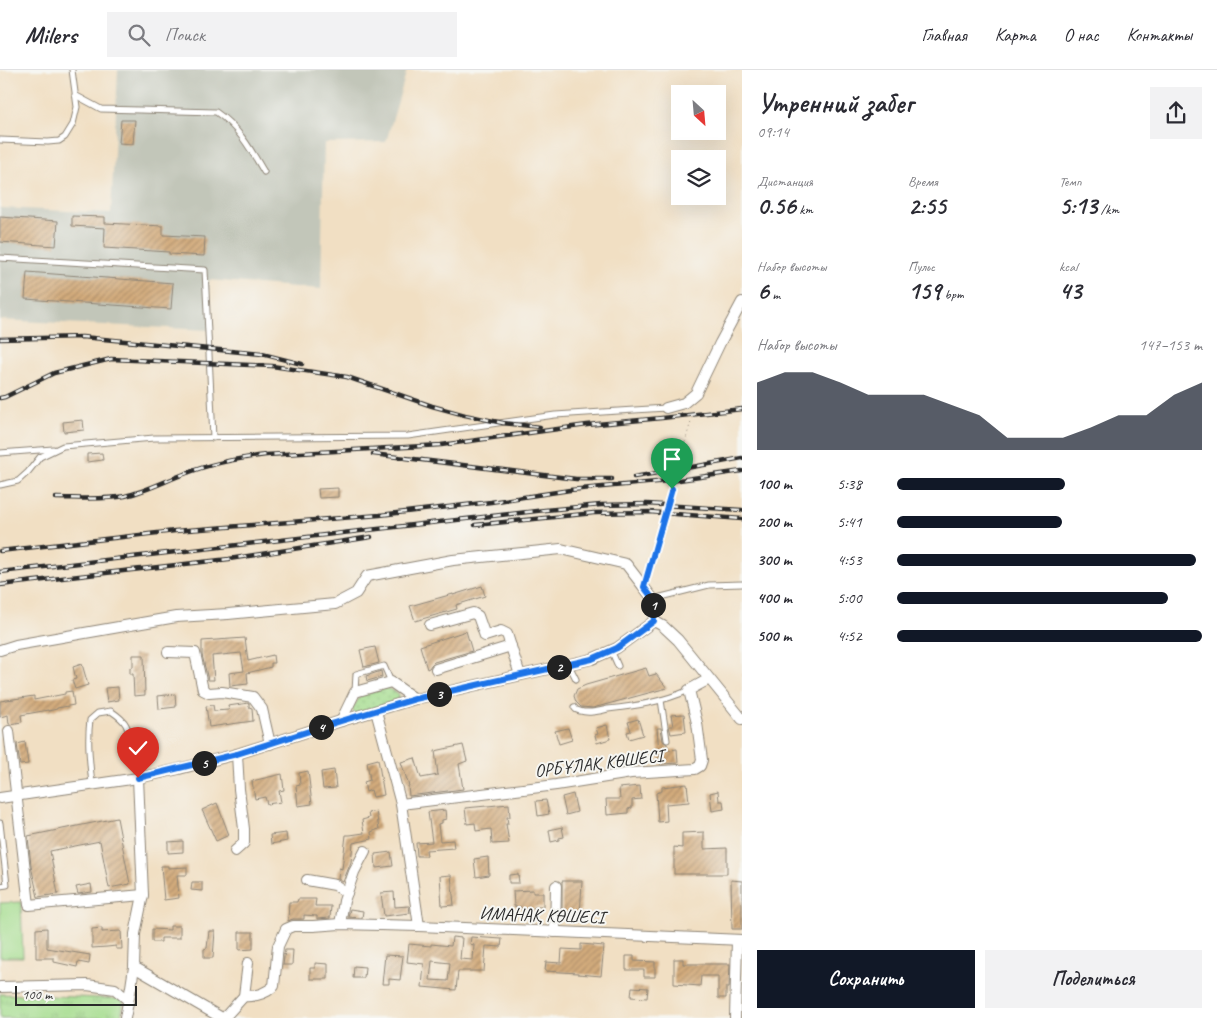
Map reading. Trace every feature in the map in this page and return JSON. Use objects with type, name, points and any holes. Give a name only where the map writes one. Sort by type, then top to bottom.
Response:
[{"type":"street","points":[[666,408],[684,403],[696,393],[742,302]]},
{"type":"street","points":[[0,650],[16,645],[176,617],[335,604],[356,593],[367,576],[453,560],[561,549],[626,564],[653,599],[650,624]]},
{"type":"street","points":[[430,626],[473,613],[478,616],[485,636],[501,631],[507,634],[520,675]]},
{"type":"street","points":[[0,798],[138,778],[237,754],[415,699],[592,659],[617,648],[650,624],[663,626],[678,640],[742,719]]},
{"type":"street","points":[[436,669],[511,646]]},
{"type":"street","points":[[168,652],[196,653],[203,690],[210,693],[222,692],[253,697],[262,709],[270,744]]},
{"type":"street","points":[[689,690],[709,678]]},
{"type":"street","points":[[341,721],[355,692],[391,682],[415,699]]},
{"type":"street","name":"ОРБҰЛАҚ КӨШЕСІ","points":[[401,804],[556,785],[631,773],[695,769],[700,766],[702,760],[697,723],[689,690]]},
{"type":"street","points":[[376,711],[401,804],[419,926]]},
{"type":"street","points":[[9,731],[29,905],[143,895]]},
{"type":"street","points":[[235,851],[244,843],[237,754]]},
{"type":"street","points":[[125,1018],[134,967],[135,934],[143,895],[138,778]]},
{"type":"street","points":[[340,924],[347,892],[354,872],[365,851]]},
{"type":"street","points":[[307,880],[335,885],[347,892]]},
{"type":"street","points":[[555,932],[556,886]]},
{"type":"street","name":"ИМАНАҚ КӨШЕСІ","points":[[244,996],[252,997],[268,992],[274,986],[278,946],[286,929],[293,926],[340,924],[419,926],[740,940]]},
{"type":"street","points":[[735,1018],[740,940]]},
{"type":"street","points":[[134,967],[223,1018],[244,996],[248,963]]},
{"type":"street","points":[[0,987],[86,985],[115,989],[128,1000]]},
{"type":"lane","points":[[0,140],[48,142],[59,141],[65,137],[73,124],[76,107],[72,70]]},
{"type":"lane","points":[[75,95],[100,109],[216,112],[228,121],[248,144],[264,172]]},
{"type":"lane","points":[[0,258],[205,270],[213,438]]},
{"type":"lane","points":[[0,485],[18,481],[40,457],[63,446],[154,438],[408,436],[555,415],[666,408]]},
{"type":"lane","points":[[0,453],[56,449]]},
{"type":"lane","points":[[653,599],[709,585],[742,584]]},
{"type":"lane","points":[[611,650],[618,666]]},
{"type":"lane","points":[[569,665],[576,679]]},
{"type":"lane","points":[[355,692],[356,674],[384,666],[391,682]]},
{"type":"lane","points":[[574,707],[581,712],[589,712],[632,706],[661,700],[689,690]]},
{"type":"lane","points":[[661,700],[667,740]]},
{"type":"lane","points":[[92,785],[88,733],[90,720],[98,713],[111,711],[120,717],[126,725],[134,753],[138,778]]},
{"type":"lane","points":[[0,823],[7,885],[0,886]]},
{"type":"path","points":[[644,587],[693,414],[684,403]]},
{"type":"shaded area","points":[[118,70],[407,70],[386,142],[324,143],[321,289],[209,280],[210,330],[0,320],[0,208],[111,213]]},
{"type":"green space","points":[[386,688],[398,693],[398,701],[355,714],[352,709],[361,695]]},
{"type":"green space","points":[[21,902],[23,957],[0,957],[0,903]]},
{"type":"green space","points":[[0,994],[124,999],[121,1018],[0,1018]]},
{"type":"building","points":[[121,120],[135,120],[133,144],[119,143]]},
{"type":"building","points":[[72,216],[105,217],[105,223],[163,226],[163,235],[205,237],[204,256],[104,248],[105,228],[72,226]]},
{"type":"building","points":[[0,217],[58,221],[56,246],[0,242]]},
{"type":"building","points":[[27,272],[173,283],[171,309],[25,299]]},
{"type":"building","points":[[83,420],[84,430],[64,432],[63,422]]},
{"type":"building","points":[[102,453],[103,460],[87,462],[87,454]]},
{"type":"building","points":[[338,488],[338,497],[319,498],[318,489]]},
{"type":"building","points":[[482,586],[485,596],[456,605],[457,609],[415,621],[410,606]]},
{"type":"building","points":[[466,631],[472,651],[434,662],[427,669],[420,646]]},
{"type":"building","points":[[245,638],[248,661],[273,655],[274,663],[271,663],[271,667],[247,673],[248,684],[230,686],[229,673],[244,671],[241,653],[212,656],[214,680],[208,680],[202,655],[202,641]]},
{"type":"building","points":[[375,647],[379,663],[364,667],[360,650]]},
{"type":"building","points":[[133,655],[144,655],[145,695],[134,696],[133,674],[130,674],[130,668],[133,667]]},
{"type":"building","points":[[82,664],[88,685],[75,689],[72,680],[76,679],[73,667]]},
{"type":"building","points":[[646,668],[649,676],[656,674],[667,688],[593,708],[581,707],[576,702],[574,696],[577,689]]},
{"type":"building","points":[[381,671],[382,677],[367,681],[366,676]]},
{"type":"building","points":[[118,687],[119,700],[107,702],[105,688]]},
{"type":"building","points":[[72,691],[74,705],[21,715],[22,722],[9,724],[8,715],[0,717],[0,701],[34,696],[34,700]]},
{"type":"building","points":[[175,694],[176,707],[159,709],[158,696]]},
{"type":"building","points":[[249,703],[249,707],[252,708],[253,721],[209,727],[206,706],[213,705],[214,711],[229,710],[228,706]]},
{"type":"building","points":[[684,714],[686,732],[671,734],[669,726],[673,726],[671,715]]},
{"type":"building","points":[[638,719],[643,735],[629,739],[627,732],[631,731],[628,722]]},
{"type":"building","points":[[607,725],[610,739],[597,743],[595,735],[598,734],[596,728]]},
{"type":"building","points":[[568,728],[572,740],[559,744],[555,731]]},
{"type":"building","points":[[657,728],[661,728],[663,741],[667,744],[668,750],[677,749],[678,763],[660,764]]},
{"type":"building","points":[[25,742],[28,764],[20,765],[17,744]]},
{"type":"building","points":[[463,745],[467,761],[459,764],[463,789],[409,796],[409,786],[401,762],[415,758],[421,778],[438,775],[435,751]]},
{"type":"building","points":[[378,759],[384,795],[373,797],[371,790],[366,792],[364,782],[370,780],[367,762]]},
{"type":"building","points":[[334,770],[336,788],[323,789],[321,772]]},
{"type":"building","points":[[308,771],[312,804],[298,806],[296,786],[300,785],[299,773]]},
{"type":"building","points":[[282,774],[284,790],[279,791],[281,802],[267,804],[265,797],[255,799],[252,781]]},
{"type":"building","points":[[687,784],[689,802],[666,804],[667,821],[658,822],[656,793],[662,791],[662,787]]},
{"type":"building","points":[[640,786],[641,799],[632,800],[632,808],[628,809],[628,813],[607,815],[606,799],[620,799],[619,788]]},
{"type":"building","points":[[718,791],[719,801],[723,801],[724,809],[712,811],[710,793]]},
{"type":"building","points":[[573,794],[577,812],[566,815],[562,797]]},
{"type":"building","points":[[546,800],[549,814],[538,816],[536,801]]},
{"type":"building","points":[[217,803],[229,835],[216,841],[202,810]]},
{"type":"building","points":[[509,804],[510,817],[507,817],[508,824],[506,824],[509,843],[492,844],[491,829],[476,831],[475,823],[467,824],[465,808]]},
{"type":"building","points":[[445,810],[446,819],[438,824],[440,841],[453,840],[454,848],[426,850],[427,856],[417,856],[416,843],[432,842],[428,812]]},
{"type":"building","points":[[376,811],[379,829],[371,832],[372,839],[353,843],[351,862],[343,882],[338,879],[339,868],[342,869],[346,835],[364,833],[362,820],[369,818],[368,813]]},
{"type":"building","points":[[117,818],[130,884],[109,888],[100,841],[50,851],[58,894],[38,897],[31,866],[28,836]]},
{"type":"building","points":[[562,827],[564,837],[551,842],[549,830]]},
{"type":"building","points":[[704,832],[704,849],[727,848],[727,874],[674,874],[674,847],[682,848],[682,833]]},
{"type":"building","points":[[286,833],[287,841],[271,844],[270,835]]},
{"type":"building","points":[[183,841],[183,852],[168,853],[168,842]]},
{"type":"building","points":[[391,852],[393,866],[376,868],[375,854]]},
{"type":"building","points":[[488,857],[489,875],[476,877],[474,859]]},
{"type":"building","points":[[161,866],[168,866],[168,868],[187,867],[187,875],[177,875],[179,898],[164,900]]},
{"type":"building","points":[[518,874],[519,883],[509,883],[509,875]]},
{"type":"building","points":[[451,875],[454,905],[442,906],[440,876]]},
{"type":"building","points":[[731,880],[742,881],[742,929],[732,929]]},
{"type":"building","points":[[562,881],[582,881],[580,917],[562,917]]},
{"type":"building","points":[[192,882],[202,882],[202,891],[191,890]]},
{"type":"building","points":[[91,884],[92,892],[78,894],[76,887]]},
{"type":"building","points":[[533,890],[533,893],[543,893],[543,907],[521,909],[521,907],[514,906],[513,891]]},
{"type":"building","points":[[394,892],[395,907],[409,906],[410,913],[384,916],[381,893]]},
{"type":"building","points":[[298,899],[316,899],[315,906],[331,906],[330,918],[317,919],[317,916],[304,915],[304,919],[288,921],[289,902],[297,902]]},
{"type":"building","points":[[350,909],[363,911],[362,918],[348,917]]},
{"type":"building","points":[[170,926],[180,926],[180,938],[161,938],[161,942],[152,942],[152,929],[170,930]]},
{"type":"building","points":[[47,928],[47,948],[90,955],[89,964],[78,962],[77,967],[54,962],[54,958],[36,958],[36,929]]},
{"type":"building","points":[[102,928],[102,932],[121,931],[122,949],[116,949],[116,946],[92,948],[92,929]]},
{"type":"building","points":[[209,931],[215,931],[213,958],[204,958],[204,949],[207,948]]},
{"type":"building","points":[[239,932],[253,932],[253,949],[239,950]]},
{"type":"building","points":[[452,937],[462,938],[460,959],[473,960],[474,945],[470,944],[471,937],[502,939],[501,947],[486,946],[484,971],[458,971],[456,990],[422,987],[424,964],[407,962],[409,944],[451,946]],"holes":[[[432,961],[450,963],[448,981],[430,980]]]},
{"type":"building","points":[[581,944],[604,946],[601,976],[545,971],[546,962],[561,963],[562,949],[581,950]]},
{"type":"building","points":[[285,950],[293,950],[292,965],[283,965]]},
{"type":"building","points":[[385,955],[403,956],[400,980],[389,979],[389,984],[382,984]]},
{"type":"building","points":[[626,956],[634,956],[634,961],[655,962],[655,977],[644,977],[644,970],[626,970]]},
{"type":"building","points":[[674,959],[683,959],[683,964],[730,964],[729,988],[726,988],[726,998],[718,998],[718,976],[701,976],[700,986],[674,984]]},
{"type":"building","points":[[315,963],[328,964],[328,979],[310,979],[310,968],[315,968]]},
{"type":"building","points":[[354,966],[365,967],[364,978],[353,978]]},
{"type":"building","points":[[632,987],[648,988],[647,998],[631,997]]},
{"type":"railway","points":[[0,339],[82,337],[262,354],[302,364]]},
{"type":"railway","points":[[0,398],[54,373],[111,359],[272,366],[347,377],[432,406],[465,415],[503,423],[540,427]]},
{"type":"railway","points":[[56,498],[125,496],[206,466],[256,456],[441,445],[587,425],[742,409]]},
{"type":"railway","points":[[373,454],[576,479],[612,479]]},
{"type":"railway","points":[[634,477],[742,458]]},
{"type":"railway","points":[[0,551],[175,531],[380,515],[491,502],[570,490],[679,480],[742,471]]},
{"type":"railway","points":[[0,572],[601,505],[647,504],[742,510]]},
{"type":"railway","points":[[475,525],[594,513],[649,512],[742,519]]},
{"type":"railway","points":[[0,585],[229,559],[371,537]]},
{"type":"route","points":[[138,778],[237,754],[415,699],[592,659],[617,648],[654,621],[653,599],[644,587],[672,489]]}]
